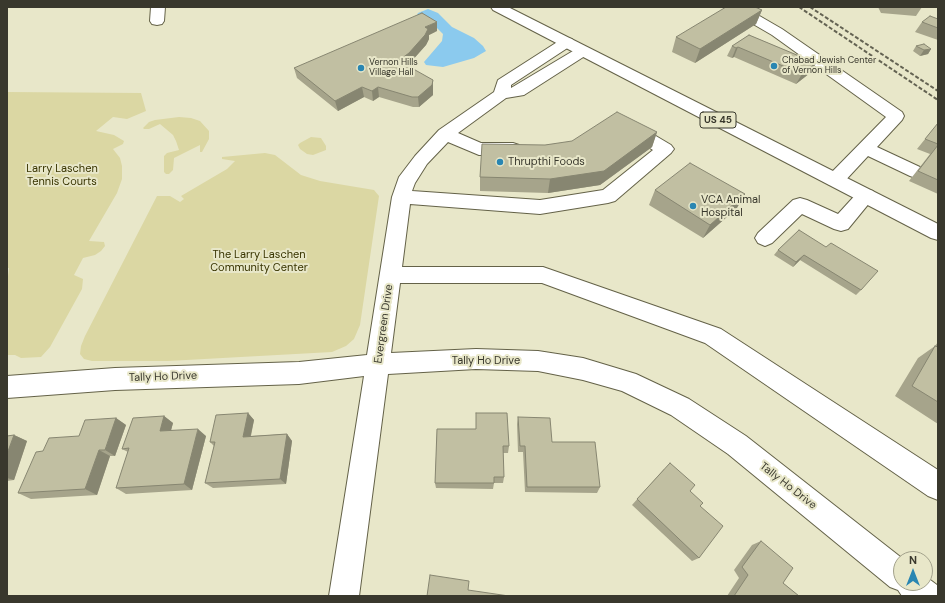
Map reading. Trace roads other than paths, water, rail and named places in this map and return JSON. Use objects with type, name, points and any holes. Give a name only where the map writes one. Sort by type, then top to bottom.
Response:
[{"type":"street","name":"US 45","points":[[498,7],[938,233]]},
{"type":"street","points":[[734,7],[777,32],[896,116],[835,180]]},
{"type":"street","name":"Evergreen Drive","points":[[502,94],[504,83],[567,42]]},
{"type":"street","name":"Evergreen Drive","points":[[344,596],[401,197],[406,182],[421,160],[445,134],[502,94],[518,92],[583,51]]},
{"type":"street","points":[[401,197],[540,207],[608,196],[665,149],[612,118]]},
{"type":"street","points":[[445,134],[479,149],[527,148]]},
{"type":"street","points":[[865,148],[916,172]]},
{"type":"street","points":[[765,238],[800,205],[841,224],[866,196]]},
{"type":"street","points":[[390,275],[543,275],[713,336],[938,486]]},
{"type":"street","name":"Tally Ho Drive","points":[[7,387],[116,379],[299,373],[378,364],[476,359],[538,361],[583,369],[627,382],[680,407],[737,446],[893,570]]},
{"type":"water","points":[[428,9],[438,13],[452,27],[474,38],[486,51],[474,58],[443,67],[426,65],[424,62],[442,41],[443,34],[436,27],[416,17],[418,13]]},
{"type":"railway","points":[[799,7],[938,100]]},
{"type":"railway","points":[[810,7],[938,91]]},
{"type":"place","name":"Chabad Jewish Center of Vernon Hills","points":[[774,66]]},
{"type":"place","name":"Vernon Hills Village Hall","points":[[361,68]]},
{"type":"place","name":"Thrupthi Foods","points":[[500,162]]},
{"type":"place","name":"VCA Animal Hospital","points":[[693,206]]},
{"type":"park label","name":"Larry Laschen Tennis Courts","points":[[62,175]]},
{"type":"park label","name":"The Larry Laschen Community Center","points":[[259,261]]}]
